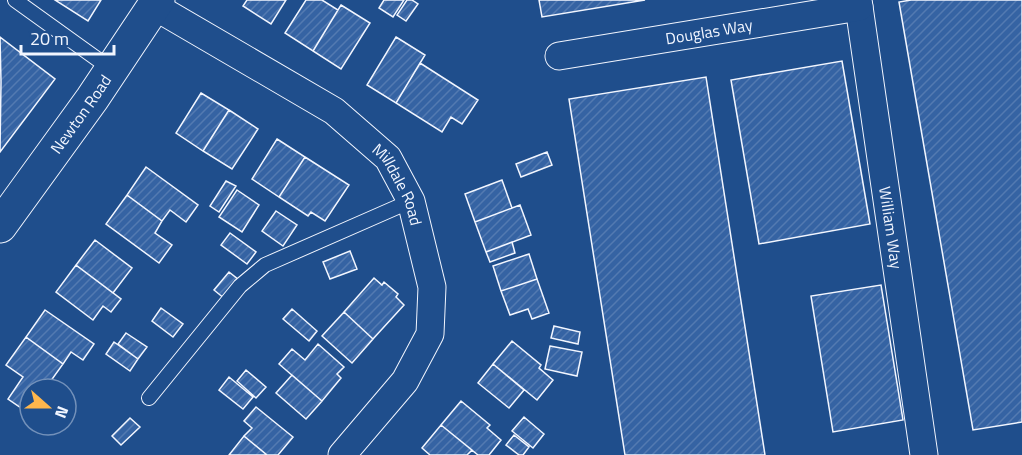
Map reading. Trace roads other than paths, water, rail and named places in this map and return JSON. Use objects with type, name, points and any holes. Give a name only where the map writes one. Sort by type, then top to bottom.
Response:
[{"type":"main road","name":"Newton Road","points":[[0,226],[156,3]]},
{"type":"street","name":"Milldale Road","points":[[156,3],[334,111],[388,158],[411,201],[432,287],[430,334],[405,381],[342,455]]},
{"type":"street","name":"Douglas Way","points":[[558,56],[858,3]]},
{"type":"street","name":"William Way","points":[[858,3],[924,455]]},
{"type":"lane","points":[[15,0],[111,69]]},
{"type":"lane","points":[[149,398],[240,286],[265,265],[411,201]]}]
